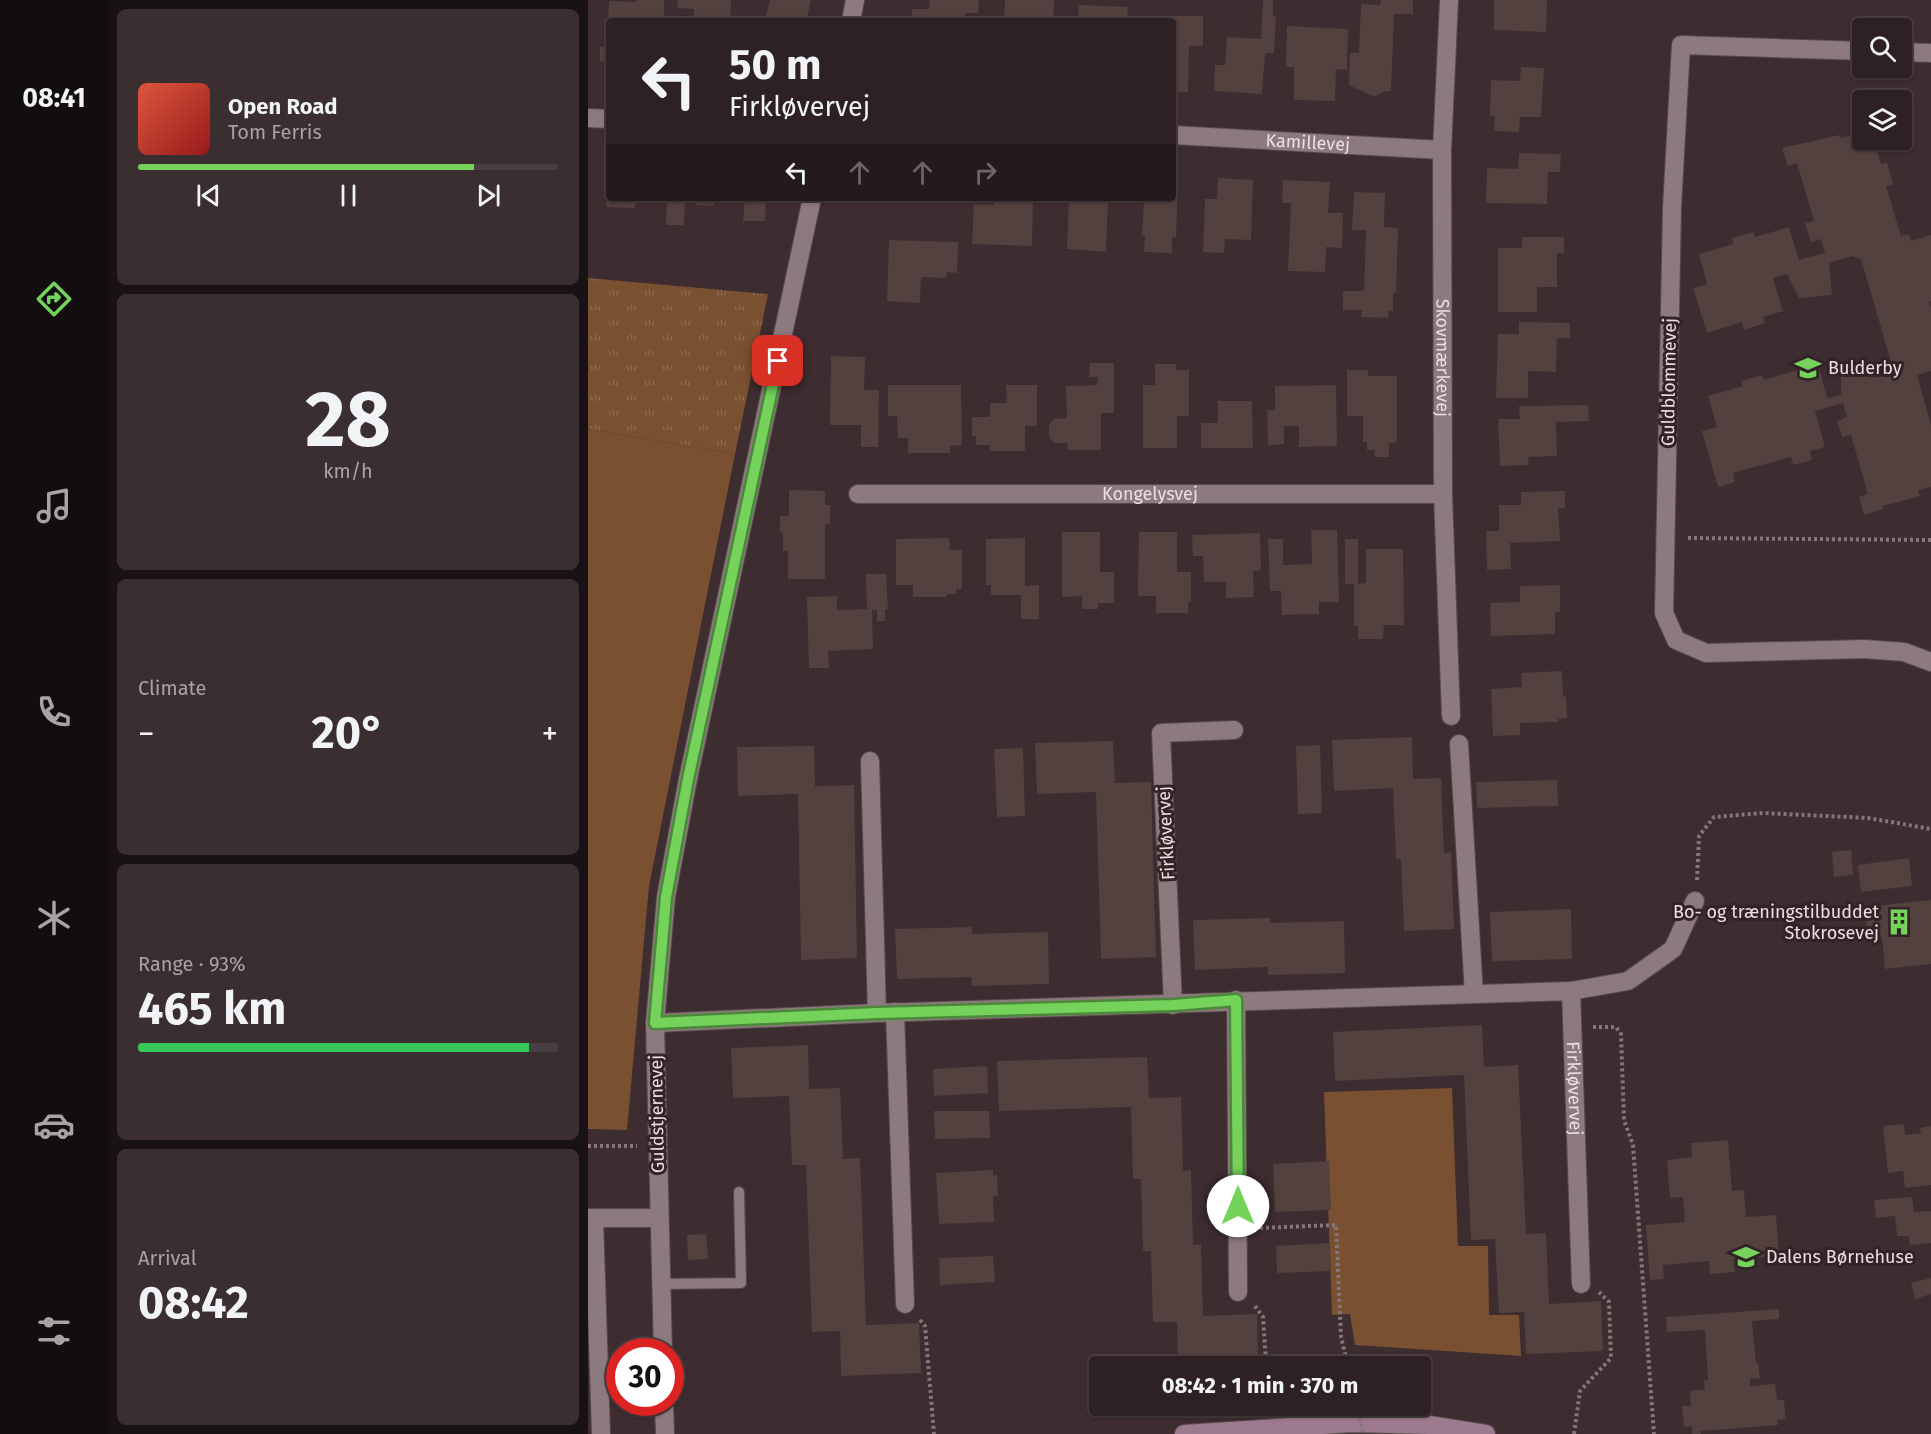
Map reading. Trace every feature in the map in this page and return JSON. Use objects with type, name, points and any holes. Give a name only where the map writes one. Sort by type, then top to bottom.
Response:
[{"type":"street","points":[[852,18],[855,0]]},
{"type":"street","name":"Skovmærkevej","points":[[1449,0],[1442,150],[1443,494],[1451,716]]},
{"type":"street","name":"Guldblommevej","points":[[1852,51],[1681,45],[1672,208],[1664,613],[1676,640],[1706,653],[1864,649],[1904,652],[1931,662]]},
{"type":"street","points":[[1912,52],[1931,53]]},
{"type":"street","points":[[588,118],[606,118]]},
{"type":"street","name":"Kamillevej","points":[[1176,135],[1442,150]]},
{"type":"street","name":"Guldstjernevej","points":[[663,1338],[655,1023],[666,897],[686,790],[811,201]]},
{"type":"street","name":"Kongelysvej","points":[[858,494],[1443,494]]},
{"type":"street","name":"Firkløvervej","points":[[1173,1005],[1161,733],[1234,730]]},
{"type":"street","points":[[1459,744],[1474,994]]},
{"type":"street","points":[[870,761],[877,1013]]},
{"type":"street","points":[[655,1023],[896,1012],[1173,1005],[1236,1000],[1571,991],[1628,981],[1673,949],[1695,901]]},
{"type":"street","name":"Firkløvervej","points":[[1571,991],[1581,1284]]},
{"type":"street","points":[[1236,1000],[1239,1292]]},
{"type":"street","points":[[896,1012],[905,1304]]},
{"type":"street","points":[[601,1434],[591,1218],[659,1218]]},
{"type":"street","points":[[664,1416],[665,1434]]},
{"type":"street","points":[[1184,1434],[1352,1424],[1429,1425],[1486,1434]]},
{"type":"lane","points":[[661,1284],[741,1283],[739,1192]]},
{"type":"path","points":[[1666,537],[1931,540]]},
{"type":"path","points":[[1695,901],[1699,836],[1714,817],[1763,813],[1868,818],[1931,829]]},
{"type":"path","points":[[1572,1028],[1616,1027],[1621,1034],[1624,1120],[1633,1145],[1654,1434]]},
{"type":"path","points":[[588,1146],[658,1145]]},
{"type":"path","points":[[1238,1229],[1336,1225],[1341,1337],[1346,1356]]},
{"type":"path","points":[[1574,1434],[1580,1391],[1611,1358],[1609,1302],[1598,1291],[1581,1284]]},
{"type":"path","points":[[1239,1292],[1263,1317],[1266,1356]]},
{"type":"path","points":[[905,1304],[925,1326],[934,1434]]},
{"type":"path","points":[[1359,1416],[1363,1434]]},
{"type":"green space","points":[[588,278],[768,294],[735,454],[588,429]]},
{"type":"green space","points":[[588,429],[735,454],[649,886],[627,1130],[588,1129]]},
{"type":"green space","points":[[1452,1088],[1458,1246],[1488,1246],[1489,1315],[1519,1315],[1521,1356],[1355,1345],[1350,1314],[1332,1315],[1324,1092]]},
{"type":"building","points":[[636,0],[664,0],[664,18],[608,18],[609,1],[636,2]]},
{"type":"building","points":[[678,0],[731,0],[730,18],[694,18],[694,9],[677,8]]},
{"type":"building","points":[[770,0],[811,0],[807,18],[766,18]]},
{"type":"building","points":[[930,0],[979,0],[978,13],[965,13],[965,18],[912,18],[912,9],[929,9]]},
{"type":"building","points":[[1005,0],[1054,0],[1053,18],[1004,18]]},
{"type":"building","points":[[1263,0],[1273,0],[1273,15],[1276,16],[1274,53],[1265,53],[1262,94],[1214,91],[1215,65],[1225,65],[1227,37],[1261,39]]},
{"type":"building","points":[[1381,0],[1413,0],[1413,14],[1394,14],[1391,91],[1385,91],[1374,97],[1349,85],[1350,53],[1359,53],[1361,4],[1380,5]]},
{"type":"building","points":[[1494,0],[1547,0],[1546,32],[1494,30]]},
{"type":"building","points":[[1079,5],[1128,7],[1127,18],[1078,18]]},
{"type":"building","points":[[1152,16],[1203,16],[1203,46],[1189,46],[1188,92],[1176,92],[1176,18],[1152,18]]},
{"type":"building","points":[[1287,26],[1348,29],[1347,70],[1336,69],[1335,101],[1294,100],[1294,67],[1286,67]]},
{"type":"building","points":[[600,47],[606,47],[606,62],[600,61]]},
{"type":"building","points":[[1521,67],[1544,68],[1541,117],[1520,117],[1519,132],[1494,131],[1495,116],[1490,116],[1491,80],[1520,81]]},
{"type":"building","points":[[1840,135],[1841,138],[1852,135],[1852,150],[1877,150],[1881,164],[1887,163],[1893,184],[1886,186],[1901,236],[1909,234],[1911,241],[1931,235],[1931,301],[1929,302],[1931,308],[1931,371],[1917,375],[1931,425],[1931,487],[1918,490],[1920,496],[1882,506],[1883,509],[1864,515],[1859,497],[1868,494],[1851,435],[1842,437],[1837,421],[1847,417],[1843,403],[1815,411],[1825,447],[1810,451],[1812,460],[1793,465],[1791,457],[1733,473],[1735,482],[1718,487],[1702,431],[1717,427],[1708,396],[1743,386],[1741,381],[1762,375],[1764,380],[1818,364],[1827,398],[1841,395],[1841,367],[1858,362],[1874,378],[1894,372],[1861,259],[1852,256],[1829,263],[1832,295],[1799,298],[1787,274],[1773,278],[1783,311],[1763,317],[1765,323],[1744,330],[1742,322],[1707,333],[1693,288],[1707,284],[1699,254],[1733,244],[1732,238],[1753,232],[1755,237],[1789,227],[1799,260],[1825,253],[1821,239],[1811,242],[1805,223],[1814,221],[1797,163],[1788,166],[1782,148]]},
{"type":"building","points":[[1519,153],[1561,154],[1560,172],[1548,172],[1547,204],[1486,203],[1487,168],[1518,169]]},
{"type":"building","points":[[1176,177],[1178,177],[1176,237],[1172,237],[1172,253],[1144,252],[1145,236],[1142,236],[1144,201],[1176,201]]},
{"type":"building","points":[[1218,178],[1253,180],[1251,240],[1225,239],[1224,253],[1203,252],[1205,199],[1217,199]]},
{"type":"building","points":[[1283,180],[1330,182],[1328,213],[1343,213],[1342,248],[1326,247],[1325,272],[1288,271],[1291,203],[1282,203]]},
{"type":"building","points":[[1354,192],[1385,193],[1384,227],[1398,228],[1396,293],[1393,293],[1393,311],[1389,311],[1388,318],[1361,317],[1362,310],[1343,310],[1343,291],[1364,291],[1366,230],[1352,230]]},
{"type":"building","points":[[606,201],[636,201],[635,208],[606,207]]},
{"type":"building","points":[[667,201],[685,201],[684,225],[666,225]]},
{"type":"building","points":[[696,201],[715,201],[714,206],[695,205]]},
{"type":"building","points":[[745,201],[766,201],[765,221],[743,221]]},
{"type":"building","points":[[994,201],[1033,201],[1032,246],[972,244],[974,204],[994,205]]},
{"type":"building","points":[[1069,201],[1108,201],[1106,252],[1067,249]]},
{"type":"building","points":[[1522,237],[1564,237],[1564,253],[1557,253],[1557,287],[1537,287],[1537,312],[1498,312],[1498,248],[1522,248]]},
{"type":"building","points":[[889,240],[958,242],[957,273],[947,272],[946,278],[921,277],[920,303],[887,301]]},
{"type":"building","points":[[1519,322],[1570,323],[1570,338],[1557,338],[1556,372],[1528,371],[1528,398],[1496,398],[1498,334],[1519,334]]},
{"type":"building","points":[[831,356],[865,357],[864,390],[879,390],[878,447],[861,447],[861,425],[830,425]]},
{"type":"building","points":[[1090,363],[1114,363],[1114,413],[1101,413],[1101,450],[1068,450],[1067,443],[1055,443],[1049,438],[1049,424],[1054,419],[1067,418],[1066,386],[1097,385],[1098,377],[1089,377]]},
{"type":"building","points":[[1155,364],[1176,364],[1176,370],[1189,370],[1189,416],[1177,416],[1177,448],[1143,448],[1143,385],[1155,385]]},
{"type":"building","points":[[1347,370],[1368,370],[1368,376],[1397,376],[1397,442],[1389,443],[1389,457],[1375,457],[1374,450],[1367,450],[1367,442],[1363,442],[1363,416],[1347,416]]},
{"type":"building","points":[[888,385],[961,385],[962,445],[950,446],[950,453],[908,453],[908,438],[898,438],[897,416],[888,416]]},
{"type":"building","points":[[1006,385],[1037,385],[1037,426],[1025,426],[1025,451],[990,451],[990,445],[976,445],[976,436],[972,436],[972,417],[990,417],[990,403],[1007,403]]},
{"type":"building","points":[[1336,385],[1337,446],[1299,447],[1299,426],[1284,426],[1284,444],[1268,445],[1267,410],[1275,410],[1275,386]]},
{"type":"building","points":[[1218,401],[1252,401],[1253,448],[1201,448],[1201,423],[1218,423]]},
{"type":"building","points":[[1588,405],[1589,421],[1556,422],[1557,456],[1528,457],[1529,465],[1500,466],[1498,419],[1520,419],[1519,406]]},
{"type":"building","points":[[789,490],[825,491],[825,505],[830,505],[830,524],[825,524],[825,579],[788,579],[788,551],[783,551],[780,516],[789,516]]},
{"type":"building","points":[[1565,491],[1565,508],[1558,508],[1560,541],[1510,543],[1511,569],[1487,570],[1486,531],[1499,531],[1499,505],[1521,505],[1521,492]]},
{"type":"building","points":[[1311,530],[1337,530],[1339,602],[1319,602],[1319,614],[1282,615],[1281,591],[1270,591],[1268,539],[1283,539],[1283,565],[1312,564]]},
{"type":"building","points":[[1062,532],[1100,532],[1100,572],[1114,572],[1114,603],[1098,603],[1098,609],[1082,609],[1082,596],[1062,597]]},
{"type":"building","points":[[1139,532],[1177,532],[1177,572],[1191,572],[1191,602],[1188,602],[1188,613],[1156,613],[1156,596],[1138,596]]},
{"type":"building","points":[[1260,533],[1261,570],[1253,571],[1254,597],[1226,598],[1226,582],[1204,582],[1203,556],[1193,556],[1192,535]]},
{"type":"building","points":[[949,538],[950,550],[962,550],[962,589],[956,589],[956,594],[947,594],[947,597],[913,597],[913,585],[896,585],[896,539]]},
{"type":"building","points":[[1025,538],[1025,586],[1039,585],[1039,619],[1021,619],[1021,595],[991,595],[991,585],[986,585],[986,539]]},
{"type":"building","points":[[1345,539],[1358,539],[1358,584],[1366,583],[1366,549],[1403,549],[1404,625],[1384,625],[1383,639],[1358,639],[1358,626],[1354,626],[1354,584],[1345,584]]},
{"type":"building","points":[[866,574],[886,574],[888,609],[885,609],[885,621],[877,621],[877,610],[872,610],[873,649],[828,651],[829,668],[809,668],[807,597],[837,596],[837,610],[867,609]]},
{"type":"building","points":[[1560,585],[1560,612],[1555,612],[1555,634],[1491,636],[1490,603],[1520,602],[1520,586]]},
{"type":"building","points":[[1562,671],[1567,718],[1558,719],[1559,722],[1520,723],[1520,735],[1493,736],[1491,689],[1522,687],[1521,673]]},
{"type":"building","points":[[1412,737],[1413,779],[1441,778],[1444,853],[1451,852],[1454,929],[1404,931],[1401,859],[1396,859],[1393,788],[1334,791],[1332,740]]},
{"type":"building","points":[[1113,741],[1115,783],[1151,782],[1156,957],[1101,959],[1096,792],[1037,794],[1035,743]]},
{"type":"building","points":[[1320,745],[1322,813],[1298,814],[1296,746]]},
{"type":"building","points":[[814,746],[815,786],[854,785],[857,958],[801,960],[798,794],[738,796],[737,747]]},
{"type":"building","points":[[1023,748],[1025,816],[997,817],[994,749]]},
{"type":"building","points":[[1557,780],[1558,806],[1477,808],[1476,782]]},
{"type":"building","points":[[1851,850],[1853,875],[1834,877],[1832,852]]},
{"type":"building","points":[[1909,858],[1912,886],[1861,892],[1858,865]]},
{"type":"building","name":"Bo- og træningstilbuddet Stokrosevej","points":[[1931,900],[1931,964],[1885,969],[1882,937],[1868,939],[1865,907]]},
{"type":"building","points":[[1571,909],[1572,959],[1492,961],[1490,912]]},
{"type":"building","points":[[1270,918],[1270,923],[1344,921],[1345,973],[1268,975],[1268,967],[1195,970],[1193,920]]},
{"type":"building","points":[[972,927],[972,934],[1048,932],[1049,984],[972,986],[971,977],[897,979],[895,929]]},
{"type":"building","points":[[1482,1025],[1484,1067],[1518,1065],[1526,1234],[1546,1233],[1549,1304],[1601,1301],[1603,1351],[1526,1354],[1524,1312],[1499,1313],[1495,1239],[1471,1240],[1464,1075],[1335,1081],[1333,1032]]},
{"type":"building","points":[[808,1045],[809,1089],[840,1088],[843,1159],[860,1158],[866,1325],[919,1323],[921,1373],[841,1376],[840,1331],[812,1332],[806,1165],[792,1165],[789,1096],[733,1098],[731,1048]]},
{"type":"building","points":[[1147,1057],[1149,1098],[1181,1097],[1183,1171],[1191,1170],[1193,1245],[1201,1244],[1203,1316],[1257,1314],[1258,1356],[1178,1356],[1177,1322],[1153,1322],[1151,1251],[1143,1251],[1141,1179],[1133,1179],[1131,1107],[999,1111],[997,1061]]},
{"type":"building","points":[[987,1066],[988,1093],[934,1096],[933,1069]]},
{"type":"building","points":[[934,1111],[989,1111],[990,1138],[935,1139]]},
{"type":"building","points":[[1904,1124],[1905,1135],[1921,1133],[1920,1128],[1931,1126],[1931,1185],[1905,1188],[1903,1171],[1888,1173],[1883,1126]]},
{"type":"building","points":[[1728,1140],[1732,1191],[1744,1190],[1746,1217],[1776,1215],[1779,1256],[1733,1259],[1735,1272],[1710,1274],[1709,1261],[1663,1265],[1664,1279],[1650,1280],[1646,1225],[1685,1222],[1683,1197],[1670,1198],[1667,1160],[1692,1157],[1691,1143]]},
{"type":"building","points":[[1329,1161],[1331,1210],[1275,1212],[1273,1164]]},
{"type":"building","points":[[993,1170],[993,1175],[997,1175],[998,1196],[993,1196],[994,1222],[939,1224],[936,1173]]},
{"type":"building","points":[[1912,1197],[1914,1212],[1931,1211],[1931,1243],[1910,1245],[1909,1236],[1897,1236],[1895,1216],[1876,1218],[1874,1200]]},
{"type":"building","points":[[706,1234],[708,1259],[688,1260],[687,1235]]},
{"type":"building","points":[[1330,1243],[1331,1271],[1277,1273],[1276,1246]]},
{"type":"building","points":[[993,1256],[995,1282],[940,1285],[939,1258]]},
{"type":"building","points":[[1931,1278],[1931,1294],[1915,1299],[1911,1283]]},
{"type":"building","points":[[1779,1309],[1779,1319],[1752,1321],[1756,1363],[1758,1363],[1760,1378],[1750,1379],[1750,1386],[1775,1384],[1777,1400],[1784,1400],[1786,1419],[1777,1420],[1778,1425],[1701,1431],[1701,1434],[1692,1434],[1692,1426],[1684,1427],[1682,1406],[1691,1406],[1690,1391],[1705,1389],[1704,1381],[1708,1380],[1705,1330],[1667,1332],[1666,1317]]},
{"type":"place","name":"Bulderby","points":[[1808,368]]},
{"type":"place","name":"Bo- og træningstilbuddet Stokrosevej","points":[[1899,922]]},
{"type":"place","name":"Dalens Børnehuse","points":[[1746,1257]]},
{"type":"route","points":[[778,361],[688,779],[666,897],[655,1023],[877,1013],[1173,1005],[1236,1000],[1238,1206]]}]
